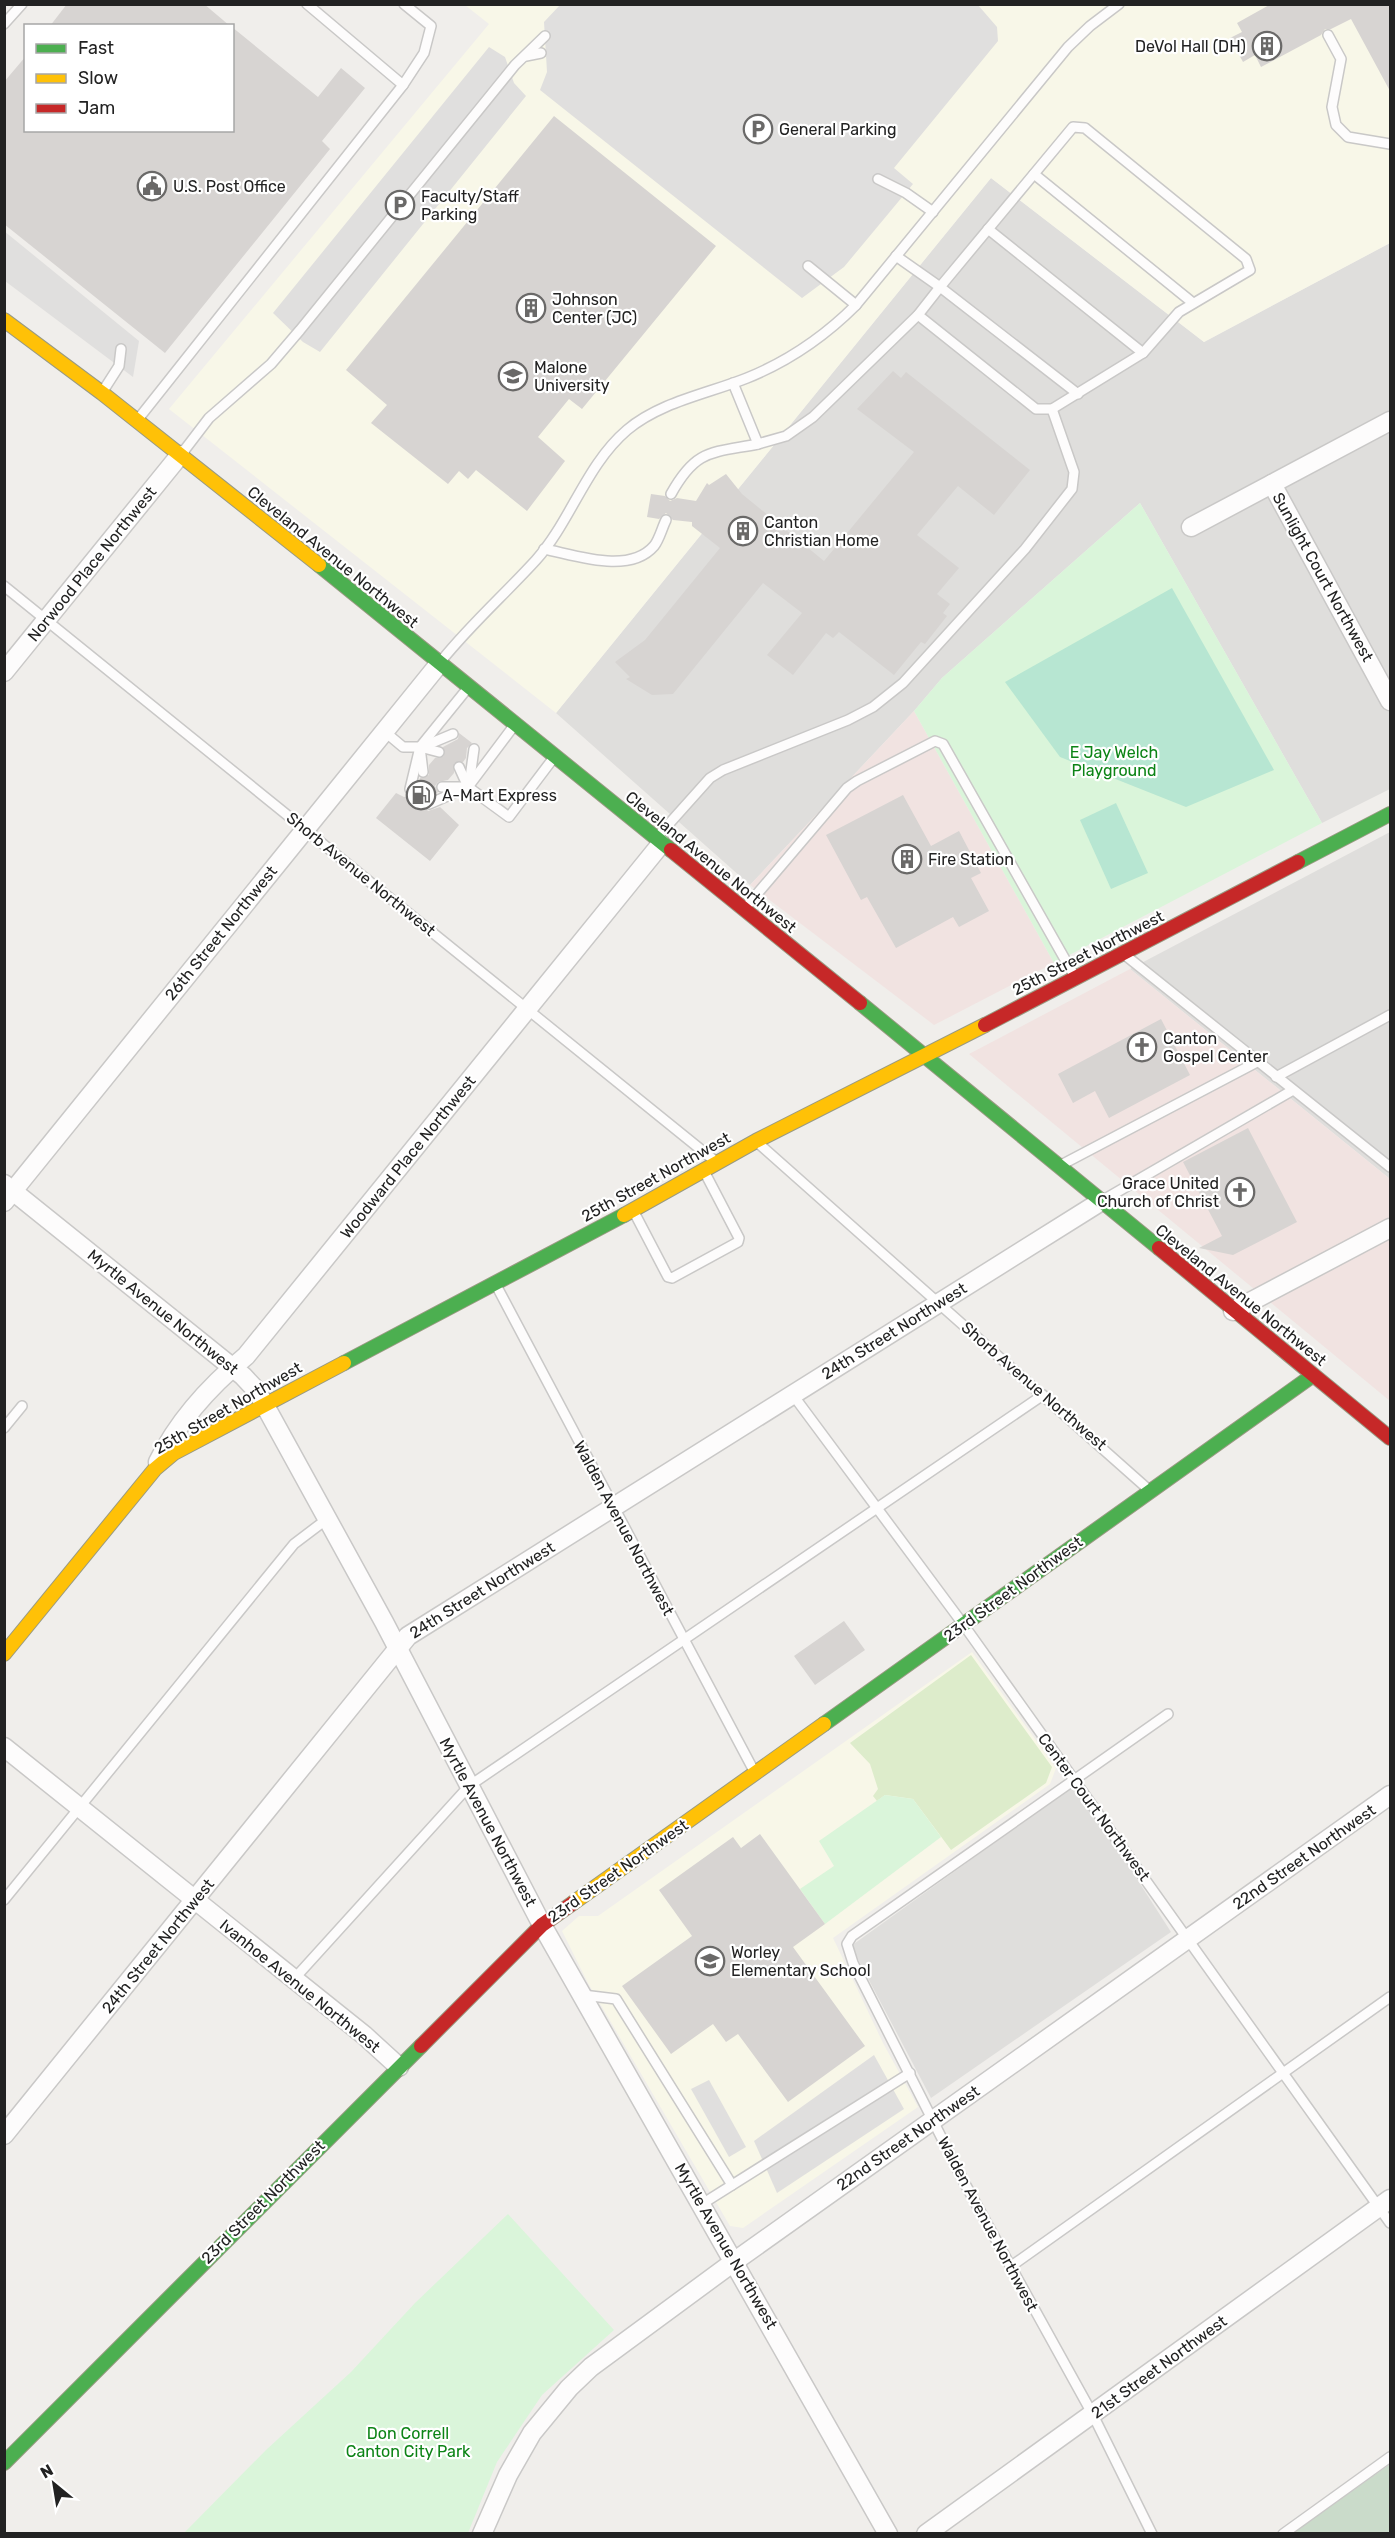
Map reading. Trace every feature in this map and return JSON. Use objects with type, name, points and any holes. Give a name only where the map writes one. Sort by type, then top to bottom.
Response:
[{"type":"street","name":"Cleveland Avenue Northwest","points":[[4,320],[180,455],[923,1054],[1312,1376],[1382,1426],[1390,1438]]},
{"type":"street","points":[[1191,527],[1390,421]]},
{"type":"street","name":"Norwood Place Northwest","points":[[4,672],[180,455]]},
{"type":"street","name":"Sunlight Court Northwest","points":[[1272,484],[1390,701]]},
{"type":"street","name":"26th Street Northwest","points":[[8,1192],[439,664]]},
{"type":"street","name":"25th Street Northwest","points":[[4,1654],[155,1468],[174,1453],[633,1210],[756,1141],[923,1054],[1076,979],[1390,814]]},
{"type":"street","name":"Woodward Place Northwest","points":[[155,1468],[167,1443],[219,1378],[246,1356],[528,1008],[658,841]]},
{"type":"street","name":"Myrtle Avenue Northwest","points":[[8,1192],[232,1368],[250,1383],[264,1404],[397,1648],[542,1925],[735,2261],[888,2534]]},
{"type":"street","name":"24th Street Northwest","points":[[4,2135],[397,1648],[421,1625],[614,1507],[1100,1202]]},
{"type":"street","points":[[1233,1311],[1390,1228]]},
{"type":"street","name":"23rd Street Northwest","points":[[4,2463],[542,1925],[1149,1490],[1312,1376]]},
{"type":"street","name":"Ivanhoe Avenue Northwest","points":[[4,1747],[294,1979],[399,2067]]},
{"type":"street","name":"22nd Street Northwest","points":[[482,2534],[508,2475],[532,2433],[569,2388],[591,2367],[735,2261],[1390,1795]]},
{"type":"street","name":"21st Street Northwest","points":[[926,2534],[1385,2203]]},
{"type":"lane","points":[[4,24],[22,4]]},
{"type":"lane","points":[[307,4],[403,85]]},
{"type":"lane","points":[[137,421],[403,85],[424,53],[431,26],[404,4]]},
{"type":"lane","points":[[439,664],[462,635],[544,549],[561,526],[604,454],[626,430],[648,416],[674,404],[776,366],[805,348],[856,305],[1068,47],[1090,26],[1119,4]]},
{"type":"lane","points":[[1328,35],[1341,59],[1332,107],[1336,125],[1348,137],[1390,144]]},
{"type":"lane","points":[[180,455],[209,418],[271,364],[515,65],[545,36]]},
{"type":"lane","points":[[526,56],[541,54]]},
{"type":"lane","points":[[671,494],[694,460],[710,453],[786,436],[813,417],[918,315],[1073,127],[1085,128],[1246,259],[1250,270],[1179,312],[1143,353],[1052,409],[1036,409],[918,315]]},
{"type":"lane","points":[[1034,174],[1193,303]]},
{"type":"lane","points":[[878,179],[906,193],[933,212]]},
{"type":"lane","points":[[988,229],[1143,353]]},
{"type":"lane","points":[[896,256],[940,287],[1078,394]]},
{"type":"lane","points":[[808,266],[856,305]]},
{"type":"lane","points":[[102,393],[119,366],[121,349]]},
{"type":"lane","points":[[733,383],[758,444]]},
{"type":"lane","points":[[658,841],[710,778],[723,770],[848,720],[873,707],[903,683],[1024,549],[1072,489],[1074,472],[1052,409]]},
{"type":"lane","points":[[544,549],[599,560],[622,561],[639,556],[654,546],[666,520]]},
{"type":"lane","name":"Shorb Avenue Northwest","points":[[4,586],[717,1162]]},
{"type":"lane","points":[[410,789],[420,747],[468,687]]},
{"type":"lane","points":[[429,804],[468,787],[514,725]]},
{"type":"lane","points":[[384,731],[404,747],[420,747],[439,752]]},
{"type":"lane","points":[[420,747],[453,734]]},
{"type":"lane","points":[[744,910],[847,788],[935,741],[943,744],[1076,979]]},
{"type":"lane","points":[[420,747],[423,772]]},
{"type":"lane","points":[[468,787],[474,749]]},
{"type":"lane","points":[[459,767],[468,787],[509,817],[554,757]]},
{"type":"lane","points":[[442,787],[468,787]]},
{"type":"lane","points":[[1124,954],[1390,1167]]},
{"type":"lane","points":[[1276,1077],[1390,1015]]},
{"type":"lane","points":[[1058,1167],[1257,1062]]},
{"type":"lane","points":[[1100,1202],[1293,1090]]},
{"type":"lane","name":"Shorb Avenue Northwest","points":[[756,1141],[1149,1490]]},
{"type":"lane","points":[[633,1210],[668,1277],[672,1278],[738,1242],[739,1238],[703,1170]]},
{"type":"lane","name":"Walden Avenue Northwest","points":[[494,1282],[755,1773]]},
{"type":"lane","name":"Center Court Northwest","points":[[793,1395],[963,1624],[1284,2073],[1385,2203],[1390,2223]]},
{"type":"lane","points":[[294,1979],[470,1786],[682,1639],[1044,1395]]},
{"type":"lane","points":[[4,1428],[22,1406]]},
{"type":"lane","points":[[4,1900],[294,1544],[327,1519]]},
{"type":"lane","name":"Walden Avenue Northwest","points":[[1152,2534],[1093,2415],[1010,2267],[933,2120],[853,1963],[847,1944],[852,1936],[1167,1713]]},
{"type":"lane","points":[[582,1995],[616,1999],[732,2185]]},
{"type":"lane","points":[[1010,2267],[1390,1997]]},
{"type":"lane","points":[[702,2204],[910,2073]]},
{"type":"lane","points":[[1283,2534],[1390,2457]]},
{"type":"shaded area","name":"Malone University","points":[[465,5],[1390,5],[1390,243],[1204,342],[991,178],[556,713],[169,409],[489,24]]},
{"type":"shaded area","name":"General Parking","points":[[560,5],[978,5],[997,27],[998,41],[894,168],[913,184],[844,267],[802,298],[540,90],[547,72],[544,22]]},
{"type":"shaded area","name":"Faculty/Staff Parking","points":[[489,47],[505,57],[514,83],[526,96],[320,352],[303,342],[273,313]]},
{"type":"shaded area","points":[[991,178],[1204,342],[1390,243],[1390,789],[1322,823],[1140,503],[942,678],[914,711],[750,885],[556,713]]},
{"type":"shaded area","points":[[4,231],[139,341],[133,377],[5,281]]},
{"type":"shaded area","points":[[914,711],[1054,963],[934,1025],[750,885]]},
{"type":"shaded area","points":[[1390,832],[1390,1179],[1130,969]]},
{"type":"shaded area","points":[[1130,969],[1390,1179],[1390,1401],[969,1054]]},
{"type":"shaded area","name":"Worley Elementary School","points":[[972,1652],[1056,1768],[1050,1784],[833,1938],[883,2043],[918,2107],[743,2228],[730,2226],[588,1983],[562,1931],[579,1916],[598,1916]]},
{"type":"shaded area","points":[[1076,1784],[1171,1932],[931,2098],[851,1946]]},
{"type":"shaded area","points":[[874,2055],[904,2109],[777,2193],[754,2141]]},
{"type":"shaded area","points":[[709,2080],[746,2147],[729,2157],[691,2089]]},
{"type":"green space","name":"E Jay Welch Playground","points":[[1140,503],[1322,823],[1054,963],[914,711],[942,678]]},
{"type":"green space","points":[[1172,588],[1274,770],[1186,807],[1060,757],[1005,682]]},
{"type":"green space","points":[[1116,803],[1148,873],[1111,889],[1080,820]]},
{"type":"green space","points":[[971,1655],[1052,1767],[1046,1783],[951,1850],[913,1799],[885,1795],[877,1801],[873,1796],[878,1789],[870,1764],[850,1743]]},
{"type":"green space","points":[[885,1795],[913,1799],[941,1837],[825,1924],[800,1889],[834,1866],[819,1841]]},
{"type":"green space","name":"Don Correll Canton City Park","points":[[508,2214],[614,2330],[542,2395],[497,2462],[468,2533],[184,2533],[266,2450],[351,2372],[415,2303]]},
{"type":"green space","points":[[1390,2464],[1390,2533],[1293,2533]]},
{"type":"building","points":[[67,4],[204,4],[228,24],[52,24]]},
{"type":"building","name":"DeVol Hall (DH)","points":[[1271,4],[1390,4],[1390,91],[1351,19],[1331,29],[1325,29],[1321,35],[1261,67],[1255,55],[1243,62],[1230,38],[1242,32],[1237,23]]},
{"type":"building","name":"U.S. Post Office","points":[[234,29],[318,97],[341,68],[365,88],[322,141],[330,149],[165,353],[4,224],[4,82],[24,58],[24,132],[234,132]]},
{"type":"building","name":"Johnson Center (JC)","points":[[554,116],[716,246],[582,409],[569,399],[538,437],[565,461],[527,511],[476,470],[468,479],[459,471],[448,484],[371,423],[387,405],[346,370]]},
{"type":"building","name":"Canton Christian Home","points":[[893,371],[901,378],[906,372],[1030,470],[994,515],[958,486],[917,535],[959,568],[937,594],[950,604],[943,613],[947,616],[925,644],[921,642],[894,675],[839,632],[833,638],[826,633],[793,675],[767,655],[802,613],[763,583],[673,694],[652,695],[626,679],[630,677],[615,662],[645,640],[720,548],[692,526],[692,522],[673,520],[666,513],[659,519],[647,517],[651,494],[665,496],[670,501],[677,498],[696,501],[707,483],[709,485],[726,474],[742,494],[824,561],[914,452],[857,409]]},
{"type":"building","name":"A-Mart Express","points":[[459,733],[472,743],[467,748],[466,758],[463,762],[454,763],[454,773],[448,780],[438,782],[435,786],[438,792],[422,803],[428,811],[440,807],[459,825],[430,861],[376,818],[396,793],[404,797],[414,794],[420,778],[429,775],[429,765],[435,758],[444,756],[443,747],[458,739]]},
{"type":"building","name":"Fire Station","points":[[903,795],[931,846],[959,831],[981,873],[971,878],[989,911],[959,927],[953,917],[896,948],[867,897],[861,900],[826,835]]},
{"type":"building","name":"Canton Gospel Center","points":[[1161,1019],[1190,1075],[1109,1118],[1095,1091],[1073,1103],[1058,1074]]},
{"type":"building","name":"Grace United Church of Christ","points":[[1248,1128],[1297,1222],[1233,1255],[1199,1248],[1222,1236],[1183,1162]]},
{"type":"building","points":[[844,1621],[865,1650],[815,1685],[794,1656]]},
{"type":"building","points":[[760,1834],[825,1924],[793,1947],[865,2046],[788,2102],[738,2034],[726,2042],[713,2024],[671,2054],[622,1986],[692,1936],[659,1890],[733,1837],[741,1848]]},
{"type":"traffic: fast","points":[[319,565],[671,850]]},
{"type":"traffic: fast","points":[[1298,862],[1390,814]]},
{"type":"traffic: fast","points":[[860,1003],[1159,1248]]},
{"type":"traffic: fast","points":[[344,1363],[624,1215]]},
{"type":"traffic: fast","points":[[824,1724],[1312,1376]]},
{"type":"traffic: fast","points":[[4,2463],[421,2046]]},
{"type":"traffic: slow","points":[[4,320],[102,393],[319,565]]},
{"type":"traffic: slow","points":[[624,1215],[756,1141],[985,1025]]},
{"type":"traffic: slow","points":[[4,1654],[155,1469],[174,1453],[344,1363]]},
{"type":"traffic: slow","points":[[573,1903],[824,1724]]},
{"type":"traffic: jam","points":[[671,850],[860,1003]]},
{"type":"traffic: jam","points":[[985,1025],[1298,862]]},
{"type":"traffic: jam","points":[[1159,1248],[1390,1438]]},
{"type":"traffic: jam","points":[[421,2046],[542,1925],[573,1903]]},
{"type":"place","name":"DeVol Hall (DH)","points":[[1267,46]]},
{"type":"place","name":"General Parking","points":[[758,129]]},
{"type":"place","name":"U.S. Post Office","points":[[152,186]]},
{"type":"place","name":"Faculty/Staff Parking","points":[[400,205]]},
{"type":"place","name":"Johnson Center (JC)","points":[[531,308]]},
{"type":"place","name":"Malone University","points":[[513,376]]},
{"type":"place","name":"Canton Christian Home","points":[[743,531]]},
{"type":"place","name":"A-Mart Express","points":[[421,795]]},
{"type":"place","name":"Fire Station","points":[[907,859]]},
{"type":"place","name":"Canton Gospel Center","points":[[1142,1047]]},
{"type":"place","name":"Grace United Church of Christ","points":[[1240,1192]]},
{"type":"place","name":"Worley Elementary School","points":[[710,1961]]}]
